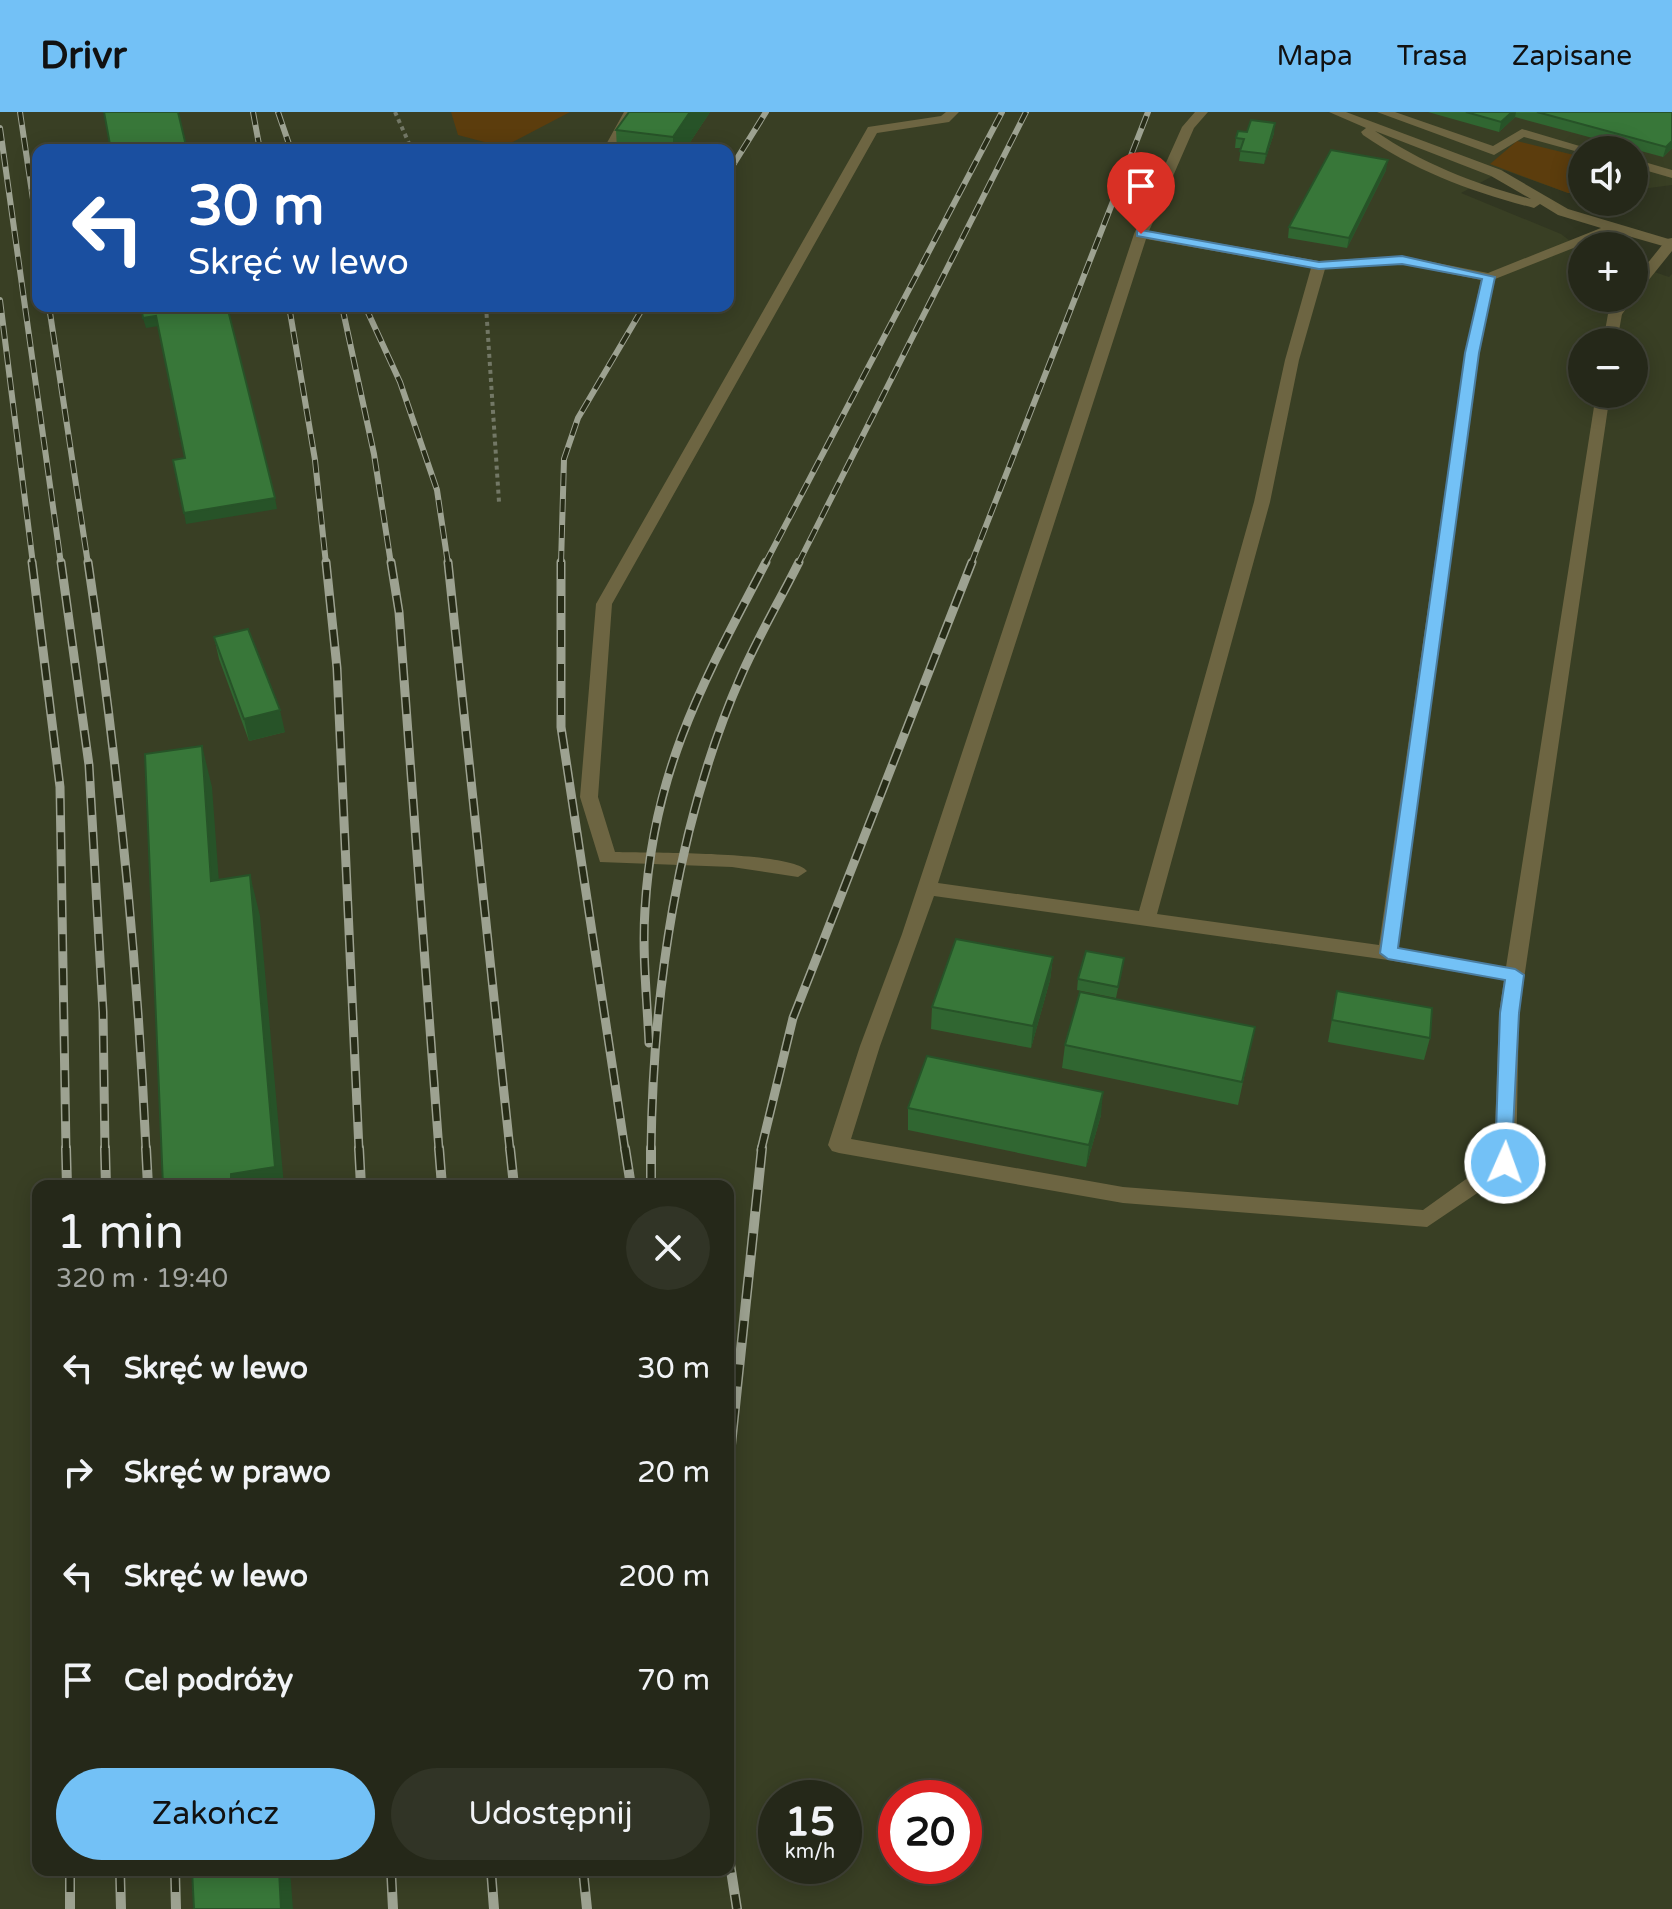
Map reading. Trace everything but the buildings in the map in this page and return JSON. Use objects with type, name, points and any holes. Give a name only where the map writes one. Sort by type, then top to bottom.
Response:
[{"type":"street","points":[[612,144],[630,112]]},
{"type":"street","points":[[798,871],[732,861],[607,858],[589,797],[604,604],[872,130],[945,119],[953,112]]},
{"type":"street","points":[[1202,112],[1188,127],[1141,234],[839,1145],[1123,1195],[1427,1219],[1505,1163],[1509,1013],[1601,408]]},
{"type":"street","points":[[1335,112],[1496,173],[1563,212]]},
{"type":"street","points":[[1383,112],[1494,151],[1522,133],[1568,145]]},
{"type":"street","points":[[1351,120],[1404,158],[1471,187],[1671,243],[1648,272]]},
{"type":"street","points":[[1648,167],[1672,174]]},
{"type":"street","points":[[1141,234],[1319,265],[1402,260],[1489,277],[1614,227]]},
{"type":"street","points":[[1146,920],[1262,502],[1292,360],[1319,265]]},
{"type":"street","points":[[1388,953],[1472,353],[1489,277]]},
{"type":"street","points":[[925,888],[1388,953],[1515,975]]},
{"type":"path","points":[[395,112],[409,144]]},
{"type":"path","points":[[486,312],[499,502]]},
{"type":"shaded area","points":[[0,112],[1672,112],[1672,185],[1648,188],[1648,136],[1568,136],[1568,193],[1504,170],[1461,193],[1568,239],[1568,312],[1648,312],[1648,270],[1669,277],[1672,274],[1672,1909],[0,1909]]},
{"type":"shaded area","points":[[451,112],[570,112],[509,144],[492,144],[458,135]]},
{"type":"shaded area","points":[[1517,141],[1568,154],[1568,193],[1490,164]]},
{"type":"railway","points":[[20,112],[32,193]]},
{"type":"railway","points":[[253,112],[259,144]]},
{"type":"railway","points":[[278,112],[289,144]]},
{"type":"railway","points":[[734,163],[766,112]]},
{"type":"railway","points":[[765,564],[1002,112]]},
{"type":"railway","points":[[798,564],[1026,112]]},
{"type":"railway","points":[[971,564],[1148,112]]},
{"type":"railway","points":[[0,128],[61,564]]},
{"type":"railway","points":[[0,300],[33,564]]},
{"type":"railway","points":[[50,312],[88,564]]},
{"type":"railway","points":[[290,312],[315,460],[326,564]]},
{"type":"railway","points":[[343,312],[374,454],[391,564]]},
{"type":"railway","points":[[368,312],[400,382],[437,490],[448,564]]},
{"type":"railway","points":[[561,564],[564,459],[578,418],[640,312]]},
{"type":"railway","points":[[32,562],[60,787],[66,1150]]},
{"type":"railway","points":[[61,562],[89,765],[103,1012],[105,1150]]},
{"type":"railway","points":[[88,562],[124,855],[146,1150]]},
{"type":"railway","points":[[326,562],[337,668],[359,1150]]},
{"type":"railway","points":[[391,562],[399,612],[439,1150]]},
{"type":"railway","points":[[448,562],[510,1150]]},
{"type":"railway","points":[[649,1043],[644,926],[658,813],[670,770],[702,688],[766,562]]},
{"type":"railway","points":[[651,1150],[663,969],[685,848],[700,789],[741,676],[799,562]]},
{"type":"railway","points":[[761,1150],[793,1018],[972,562]]},
{"type":"railway","points":[[561,564],[561,727],[625,1150]]},
{"type":"railway","points":[[66,1148],[67,1180]]},
{"type":"railway","points":[[105,1148],[106,1180]]},
{"type":"railway","points":[[146,1148],[148,1180]]},
{"type":"railway","points":[[359,1148],[361,1180]]},
{"type":"railway","points":[[439,1148],[442,1180]]},
{"type":"railway","points":[[510,1148],[513,1180]]},
{"type":"railway","points":[[625,1148],[630,1180]]},
{"type":"railway","points":[[734,1416],[762,1148]]},
{"type":"railway","points":[[651,1150],[651,1180]]},
{"type":"railway","points":[[70,1876],[70,1909]]},
{"type":"railway","points":[[120,1876],[121,1909]]},
{"type":"railway","points":[[175,1876],[176,1909]]},
{"type":"railway","points":[[391,1876],[393,1909]]},
{"type":"railway","points":[[491,1876],[494,1909]]},
{"type":"railway","points":[[584,1876],[587,1909]]},
{"type":"railway","points":[[732,1876],[737,1909]]},
{"type":"route","points":[[1141,234],[1319,265],[1402,260],[1489,277],[1472,353],[1388,953],[1515,975],[1509,1013],[1505,1163]]}]
